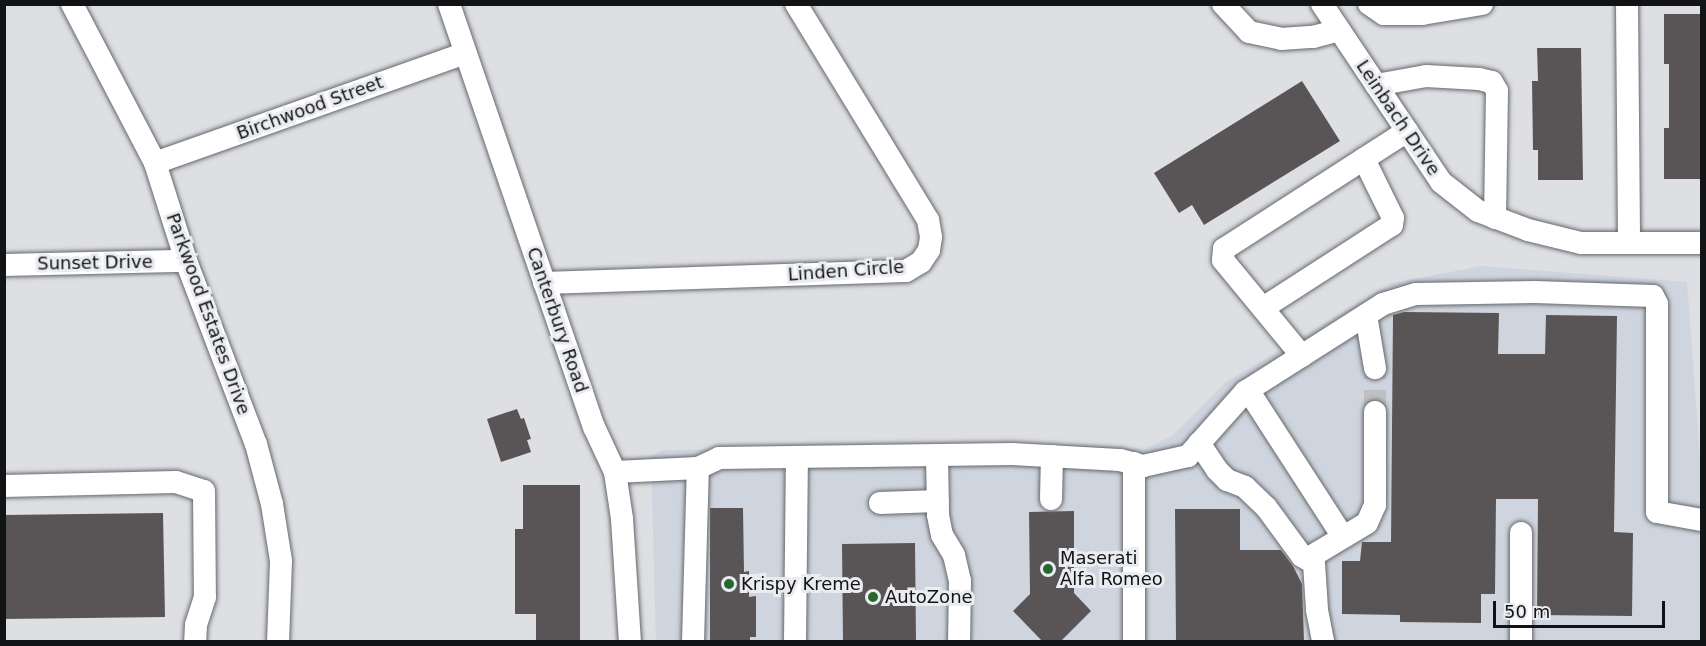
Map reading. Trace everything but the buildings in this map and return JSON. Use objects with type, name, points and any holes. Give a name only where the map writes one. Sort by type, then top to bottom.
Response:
[{"type":"street","name":"Parkwood Estates Drive","points":[[72,4],[155,164],[186,261],[256,444],[272,504],[281,561],[278,642]]},
{"type":"street","name":"Canterbury Road","points":[[449,4],[594,427],[615,472],[622,519],[630,642]]},
{"type":"street","name":"Linden Circle","points":[[544,283],[906,271],[921,262],[929,250],[931,237],[928,220],[796,4]]},
{"type":"street","points":[[1223,4],[1249,32],[1281,39],[1313,37],[1339,30]]},
{"type":"street","name":"Leinbach Drive","points":[[1322,4],[1441,182],[1478,211],[1528,231],[1581,243],[1701,243]]},
{"type":"street","points":[[1369,4],[1384,14],[1482,4]]},
{"type":"street","points":[[1627,4],[1629,243]]},
{"type":"street","name":"Birchwood Street","points":[[155,164],[465,52]]},
{"type":"street","points":[[1376,85],[1426,76],[1479,79],[1492,82],[1497,91],[1495,218]]},
{"type":"street","points":[[1302,356],[1224,260],[1224,249],[1407,132]]},
{"type":"street","points":[[1263,308],[1392,225],[1393,218],[1364,159]]},
{"type":"street","name":"Sunset Drive","points":[[4,265],[186,261]]},
{"type":"street","points":[[615,472],[698,468],[719,458],[937,455],[1052,456],[1120,460],[1143,466],[1188,456],[1216,421],[1248,390],[1383,304],[1416,294],[1535,292],[1653,296],[1657,304],[1657,512],[1701,520]]},
{"type":"street","points":[[1366,315],[1375,368]]},
{"type":"street","points":[[1248,390],[1343,537]]},
{"type":"street","points":[[1307,559],[1367,523],[1375,505],[1375,412]]},
{"type":"street","points":[[1199,443],[1217,470],[1227,480],[1245,487],[1266,507],[1302,555],[1314,563],[1317,610],[1323,642]]},
{"type":"street","points":[[937,455],[938,501],[942,535],[954,555],[960,581],[959,642]]},
{"type":"street","points":[[1051,499],[1052,456]]},
{"type":"street","points":[[795,642],[798,457]]},
{"type":"street","points":[[1134,464],[1134,642]]},
{"type":"street","points":[[693,642],[698,468]]},
{"type":"street","points":[[4,486],[176,482],[204,491],[204,597],[196,625],[195,642]]},
{"type":"street","points":[[880,503],[938,501]]},
{"type":"street","points":[[1521,533],[1521,642]]},
{"type":"shaded area","points":[[1482,266],[1687,282],[1702,486],[1701,641],[656,641],[651,456],[663,450],[1069,445],[1145,449],[1172,436],[1226,382],[1392,283]]},
{"type":"tunnel","points":[[1375,368],[1375,412]]},
{"type":"place","name":"Maserati Alfa Romeo","points":[[1048,569]]},
{"type":"place","name":"Krispy Kreme","points":[[729,584]]},
{"type":"place","name":"AutoZone","points":[[873,597]]}]
